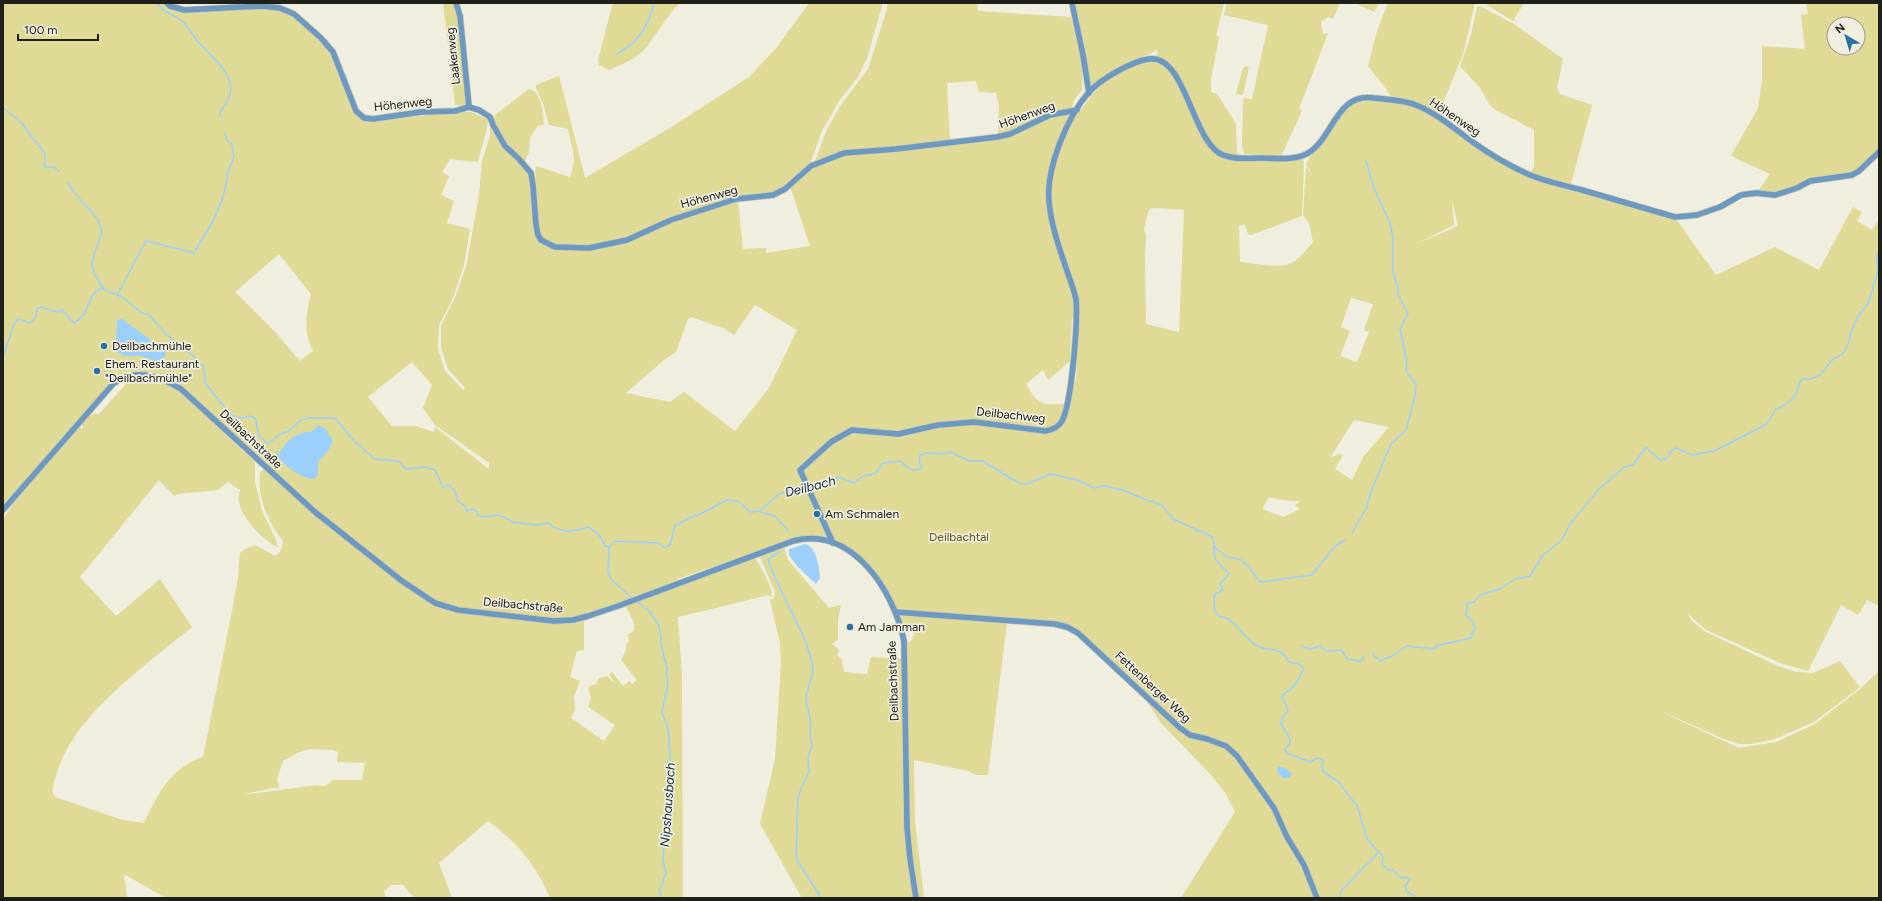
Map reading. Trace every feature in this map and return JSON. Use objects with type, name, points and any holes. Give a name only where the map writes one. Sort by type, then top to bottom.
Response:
[{"type":"street","name":"Höhenweg","points":[[167,3],[170,6],[184,10],[262,6],[280,8],[294,14],[321,38],[333,52],[356,111],[364,118],[373,119],[421,112],[455,111],[469,107],[479,110],[490,117],[505,146],[531,173],[538,235],[541,240],[555,247],[589,248],[627,240],[671,220],[736,199],[773,195],[785,189],[811,166],[844,153],[896,150],[1010,134],[1050,115],[1077,110],[1089,93],[1118,71],[1143,60],[1159,59],[1164,61],[1178,78],[1210,146],[1222,155],[1240,158],[1273,158],[1305,155],[1318,145],[1337,115],[1354,101],[1364,97],[1406,102],[1416,104],[1438,117],[1478,146],[1530,175],[1674,217],[1697,215],[1720,207],[1741,195],[1756,193],[1775,195],[1797,188],[1810,181],[1852,175],[1858,172],[1879,152]]},
{"type":"street","name":"Laakerweg","points":[[456,3],[460,16],[469,107]]},
{"type":"street","points":[[1072,3],[1084,55],[1089,93]]},
{"type":"street","name":"Deilbachweg","points":[[833,543],[800,470],[831,442],[852,430],[898,434],[938,425],[974,422],[1045,431],[1054,430],[1061,423],[1072,374],[1076,310],[1075,296],[1052,225],[1049,187],[1057,152],[1077,110]]},
{"type":"street","name":"Deilbachstraße","points":[[3,510],[113,384],[128,375],[138,374],[166,380],[181,389],[315,512],[408,585],[435,604],[458,610],[554,621],[573,620],[618,606],[793,540],[819,538],[833,543],[852,553],[871,570],[901,625],[904,641],[908,827],[916,898]]},
{"type":"street","name":"Fettenberger Weg","points":[[895,612],[1055,624],[1067,627],[1078,633],[1180,728],[1190,735],[1226,746],[1237,756],[1272,804],[1287,837],[1304,865],[1317,898]]},
{"type":"green space","name":"Deilbachtal","points":[[3,3],[171,3],[180,11],[262,7],[279,9],[294,15],[332,52],[356,113],[365,121],[465,112],[471,112],[488,119],[478,162],[450,159],[442,172],[449,176],[441,195],[454,201],[447,223],[470,229],[464,265],[453,298],[439,325],[438,349],[445,371],[463,390],[465,388],[448,369],[441,348],[441,325],[455,298],[467,263],[479,195],[482,161],[490,135],[490,124],[529,174],[536,216],[536,166],[570,177],[574,164],[574,153],[568,129],[549,125],[536,85],[559,76],[585,178],[668,129],[749,77],[777,47],[809,3],[882,3],[867,58],[858,77],[839,101],[821,133],[810,165],[780,189],[774,192],[730,198],[683,213],[684,216],[738,201],[743,249],[766,248],[766,253],[810,246],[790,186],[812,167],[844,154],[994,139],[1055,115],[1080,112],[1094,93],[1112,76],[1133,65],[1157,62],[1157,50],[1112,72],[1089,86],[1085,46],[1075,3],[1224,3],[1216,35],[1219,37],[1211,79],[1211,92],[1217,94],[1236,124],[1237,152],[1240,161],[1303,158],[1304,165],[1302,216],[1251,235],[1248,234],[1245,225],[1239,225],[1240,262],[1282,266],[1299,258],[1313,242],[1309,223],[1303,216],[1306,167],[1315,178],[1306,165],[1307,162],[1342,113],[1356,103],[1364,101],[1388,102],[1421,109],[1529,177],[1676,219],[1716,275],[1775,247],[1819,270],[1853,207],[1862,212],[1857,221],[1872,230],[1879,219],[1879,606],[1867,600],[1858,615],[1841,605],[1808,671],[1780,663],[1713,633],[1705,629],[1688,614],[1691,620],[1704,631],[1778,666],[1796,672],[1813,673],[1840,661],[1860,687],[1814,722],[1775,739],[1751,744],[1739,744],[1724,739],[1663,712],[1739,748],[1776,742],[1815,724],[1860,689],[1879,671],[1879,898],[1181,898],[1235,812],[1226,794],[1212,776],[1161,723],[1135,684],[1070,628],[1007,622],[988,775],[976,775],[968,771],[914,760],[915,822],[924,898],[918,898],[911,835],[907,740],[906,644],[912,640],[915,630],[914,625],[909,632],[905,633],[899,617],[901,614],[921,612],[896,608],[865,561],[851,548],[833,540],[814,537],[795,539],[677,579],[677,581],[663,587],[573,618],[550,618],[458,608],[438,601],[416,588],[313,507],[256,454],[169,378],[158,374],[139,371],[120,376],[3,507]],"holes":[[[1452,200],[1458,226],[1416,244],[1454,225]],[[1149,209],[1184,210],[1179,332],[1146,324],[1146,236],[1144,229]],[[539,228],[540,234],[550,243],[571,245],[559,248],[549,246],[541,242]],[[279,254],[311,294],[306,322],[308,336],[313,351],[300,361],[277,334],[235,292]],[[1351,298],[1373,304],[1364,330],[1369,332],[1357,362],[1340,356],[1350,331],[1341,327]],[[755,305],[797,330],[769,388],[735,431],[684,392],[670,402],[626,393],[664,360],[676,352],[688,319],[691,317],[723,328],[734,335]],[[1072,318],[1078,320],[1074,360],[1077,361],[1076,381],[1072,382],[1061,422],[1054,426],[1059,421],[1064,404],[1040,402],[1033,396],[1026,384],[1043,370],[1048,380],[1070,361]],[[412,362],[432,385],[423,408],[435,425],[489,463],[489,469],[435,427],[434,432],[416,426],[392,426],[368,397]],[[1354,420],[1389,427],[1363,457],[1352,480],[1335,469],[1343,455],[1339,454],[1330,458]],[[1269,497],[1281,500],[1300,501],[1295,506],[1300,509],[1284,517],[1262,509]]]},
{"type":"green space","points":[[443,3],[455,3],[459,16],[466,99],[465,106],[455,105]]},
{"type":"green space","points":[[613,3],[680,3],[670,14],[644,50],[632,59],[609,70],[599,65],[598,60]]},
{"type":"green space","points":[[887,3],[977,3],[978,11],[1071,17],[1083,67],[1082,90],[1075,99],[1071,109],[1044,115],[1004,134],[998,135],[999,106],[996,93],[979,92],[976,81],[947,83],[950,141],[844,152],[814,164],[825,134],[840,106],[868,69],[887,9]]},
{"type":"green space","points":[[1227,3],[1340,3],[1333,19],[1328,17],[1321,22],[1323,34],[1328,33],[1299,109],[1302,111],[1281,156],[1244,154],[1242,144],[1243,98],[1252,99],[1268,25],[1224,15]]},
{"type":"green space","points":[[1357,3],[1379,3],[1374,12]]},
{"type":"green space","points":[[1388,3],[1475,3],[1463,54],[1438,115],[1392,100],[1384,86],[1368,66],[1377,31]]},
{"type":"green space","points":[[1484,3],[1524,3],[1513,21]]},
{"type":"green space","points":[[1806,3],[1879,3],[1879,150],[1857,170],[1826,177],[1775,194],[1758,191],[1770,174],[1731,156],[1758,108],[1762,80],[1762,46],[1805,49],[1801,15],[1808,14]]},
{"type":"green space","points":[[1480,6],[1514,24],[1563,59],[1557,88],[1560,94],[1592,105],[1571,184],[1531,173],[1534,166],[1534,130],[1494,109],[1489,104],[1480,88],[1460,66],[1471,35],[1477,7]]},
{"type":"green space","points":[[1247,66],[1249,67],[1243,95],[1236,94],[1243,68]]},
{"type":"green space","points":[[529,89],[537,94],[541,104],[544,125],[538,126],[530,137],[529,152],[524,163],[506,145],[492,120],[496,114]]},
{"type":"green space","points":[[133,376],[157,380],[168,384],[179,391],[255,462],[255,482],[262,511],[276,540],[278,548],[260,534],[249,522],[241,509],[239,502],[240,490],[228,482],[218,490],[178,494],[174,496],[159,480],[80,577],[116,616],[160,579],[192,627],[133,675],[93,713],[77,733],[64,754],[53,784],[55,797],[123,820],[144,823],[154,802],[166,783],[182,768],[203,757],[238,578],[240,553],[255,545],[275,556],[280,552],[282,546],[283,541],[268,518],[260,492],[260,473],[264,469],[314,513],[401,582],[435,606],[458,612],[554,623],[574,622],[584,619],[584,650],[577,651],[570,677],[580,681],[574,696],[575,710],[571,718],[604,741],[615,725],[588,707],[591,699],[588,687],[596,684],[599,678],[607,676],[613,682],[614,681],[609,675],[612,672],[623,686],[630,681],[632,684],[637,680],[621,660],[626,650],[626,644],[629,641],[628,634],[634,631],[632,618],[624,605],[754,557],[765,576],[772,596],[770,597],[769,595],[678,617],[682,677],[683,898],[550,898],[539,875],[525,855],[508,837],[488,821],[439,863],[452,898],[414,898],[403,885],[391,885],[384,891],[386,898],[166,898],[124,874],[127,898],[3,898],[3,520],[18,496],[78,427],[81,429],[83,428],[82,423],[88,417],[95,413],[98,415]],"holes":[[[311,749],[333,750],[338,752],[337,762],[365,763],[362,780],[333,780],[325,786],[318,785],[244,794],[279,787],[277,779],[283,761],[299,752]]]},
{"type":"green space","points":[[784,547],[788,560],[829,608],[841,605],[838,619],[838,639],[832,644],[839,650],[837,655],[842,660],[844,672],[867,674],[871,657],[902,659],[903,763],[914,898],[802,898],[760,824],[775,759],[781,662],[780,643],[770,600],[774,598],[775,592],[760,557],[761,555]]},
{"type":"water","points":[[122,319],[166,351],[163,363],[141,356],[125,356],[116,352],[117,320]]},
{"type":"water","points":[[319,425],[327,430],[328,434],[333,440],[328,451],[318,462],[318,474],[314,479],[304,477],[294,471],[284,464],[278,456],[287,442],[300,434],[311,432]]},
{"type":"water","points":[[805,544],[812,549],[817,558],[820,578],[816,584],[798,567],[789,555],[789,549]]},
{"type":"water","points":[[1278,766],[1285,768],[1291,773],[1291,776],[1288,778],[1283,778],[1277,772]]},
{"type":"waterway","points":[[157,3],[163,10],[179,18],[184,23],[199,43],[227,74],[230,83],[230,92],[227,101],[220,112],[221,118]]},
{"type":"waterway","points":[[617,54],[637,39],[642,33],[649,20],[654,3]]},
{"type":"waterway","points":[[3,108],[21,122],[45,154],[44,167],[54,167],[59,171]]},
{"type":"waterway","points":[[117,295],[146,241],[194,253],[213,221],[223,198],[228,172],[234,157],[232,144],[227,140],[225,133]]},
{"type":"waterway","points":[[1352,533],[1367,507],[1370,494],[1391,444],[1406,430],[1415,396],[1416,384],[1406,371],[1407,362],[1400,329],[1408,313],[1398,295],[1398,289],[1393,272],[1393,237],[1390,223],[1374,188],[1366,161]]},
{"type":"waterway","points":[[68,183],[99,221],[101,235],[92,264],[95,275],[104,289]]},
{"type":"waterway","points":[[1373,654],[1380,661],[1392,656],[1407,646],[1434,649],[1436,646],[1472,637],[1472,632],[1475,630],[1473,622],[1466,615],[1468,603],[1474,602],[1480,595],[1500,589],[1515,579],[1530,576],[1543,555],[1561,541],[1571,523],[1598,490],[1624,467],[1633,465],[1646,447],[1660,460],[1667,459],[1671,451],[1676,448],[1692,455],[1714,451],[1767,424],[1775,410],[1787,404],[1795,397],[1799,383],[1802,379],[1812,379],[1820,375],[1833,359],[1843,354],[1849,342],[1852,329],[1859,315],[1868,304],[1878,271],[1877,257],[1879,251]]},
{"type":"waterway","name":"Deilbach","points":[[3,357],[14,324],[18,319],[30,323],[35,318],[37,309],[41,307],[57,312],[62,310],[74,323],[83,315],[90,300],[96,291],[101,288],[122,297],[142,313],[149,315],[166,334],[197,359],[204,367],[205,383],[231,415],[241,418],[251,416],[256,419],[258,435],[268,444],[280,434],[289,431],[301,420],[309,418],[335,418],[354,441],[375,459],[398,461],[406,469],[424,467],[435,470],[443,487],[449,485],[455,491],[458,501],[465,506],[467,511],[475,509],[478,515],[482,517],[499,515],[513,522],[537,525],[548,523],[553,527],[567,531],[588,527],[598,535],[605,546],[609,547],[616,541],[658,543],[665,548],[670,545],[675,526],[727,500],[738,501],[750,512],[760,511],[779,494],[806,486]]},
{"type":"waterway","name":"Deilbach","points":[[276,451],[278,456]]},
{"type":"waterway","name":"Deilbach","points":[[809,486],[830,482],[838,477],[854,483],[863,476],[875,474],[883,463],[900,461],[905,466],[915,470],[922,468],[919,462],[920,455],[927,453],[940,454],[951,452],[969,461],[983,461],[1022,484],[1030,483],[1050,474],[1077,480],[1094,488],[1104,486],[1123,490],[1162,505],[1173,519],[1213,537],[1215,559],[1229,574],[1220,584],[1223,590],[1215,594],[1214,605],[1217,614],[1231,621],[1254,644],[1263,648],[1279,651],[1289,662],[1300,664],[1303,668],[1296,684],[1282,695],[1288,711],[1282,718],[1281,724],[1290,739],[1290,743],[1285,749],[1287,753],[1310,762],[1317,758],[1323,760],[1322,768],[1325,773],[1339,782],[1357,805],[1367,839],[1383,857],[1382,865],[1389,870],[1393,870],[1401,878],[1406,877],[1410,879],[1405,886],[1407,892],[1414,895],[1415,898]]},
{"type":"waterway","points":[[761,512],[776,517],[788,531]]},
{"type":"waterway","points":[[1214,546],[1225,556],[1241,560],[1249,567],[1260,582],[1312,575],[1335,546],[1345,540]]},
{"type":"waterway","points":[[609,547],[608,573],[612,580],[632,598]]},
{"type":"waterway","points":[[780,552],[768,559],[778,585],[803,635],[813,668],[806,699],[810,717],[810,737],[812,747],[808,756],[809,772],[798,796],[796,858],[821,898]]},
{"type":"waterway","name":"Nipshausbach","points":[[636,601],[649,611],[659,625],[667,669],[666,673],[668,683],[662,712],[668,729],[670,753],[669,811],[665,831],[663,860],[666,873],[660,889],[661,898]]},
{"type":"waterway","points":[[1301,646],[1311,649],[1320,646],[1326,651],[1342,650],[1347,659],[1361,661],[1364,656]]},
{"type":"waterway","points":[[1339,898],[1341,891],[1379,852]]},
{"type":"place","name":"Deilbachmühle","points":[[104,346]]},
{"type":"place","name":"Ehem. Restaurant \"Deilbachmühle\"","points":[[97,371]]},
{"type":"place","name":"Am Schmalen","points":[[817,514]]},
{"type":"place","name":"Am Jamman","points":[[850,627]]}]
